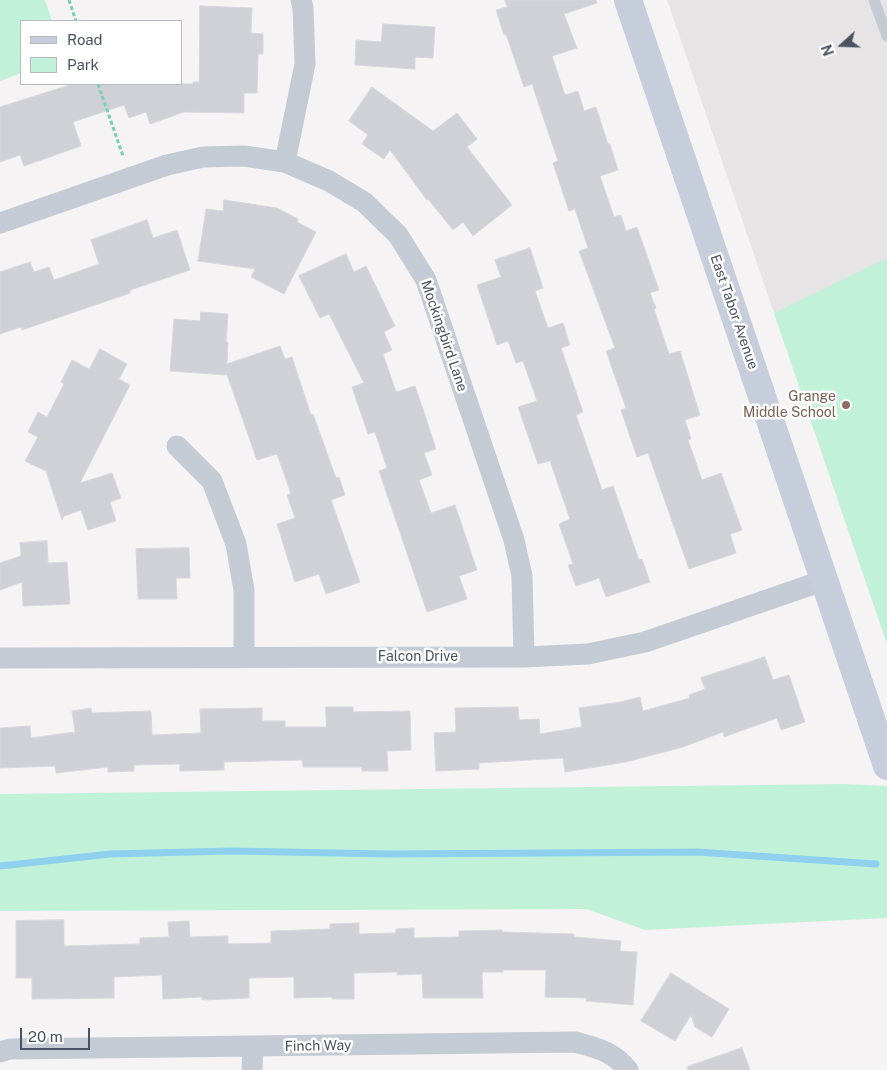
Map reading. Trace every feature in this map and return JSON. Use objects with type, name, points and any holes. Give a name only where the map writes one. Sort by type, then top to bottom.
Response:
[{"type":"main road","name":"East Tabor Avenue","points":[[628,0],[887,766]]},
{"type":"street","points":[[285,162],[305,64],[301,0]]},
{"type":"street","name":"Mockingbird Lane","points":[[0,223],[167,165],[203,157],[244,156],[285,162],[329,181],[364,202],[398,235],[426,280],[514,540],[522,576],[524,657]]},
{"type":"street","points":[[176,446],[212,481],[236,544],[244,590],[244,657]]},
{"type":"street","name":"Falcon Drive","points":[[0,658],[524,657],[588,654],[645,642],[825,580]]},
{"type":"street","name":"Finch Way","points":[[0,1052],[10,1049],[575,1042],[604,1050],[622,1062],[628,1070]]},
{"type":"street","points":[[252,1070],[253,1047]]},
{"type":"lane","points":[[874,0],[887,36]]},
{"type":"path","points":[[69,0],[76,20]]},
{"type":"path","points":[[98,85],[123,157]]},
{"type":"shaded area","name":"Grange Middle School","points":[[667,0],[887,0],[887,644],[774,313]]},
{"type":"green space","points":[[0,0],[45,0],[52,20],[20,20],[20,73],[0,81]]},
{"type":"green space","points":[[887,258],[887,644],[774,313]]},
{"type":"green space","points":[[843,784],[887,786],[887,918],[645,930],[586,909],[0,911],[0,794]]},
{"type":"building","points":[[505,0],[596,0],[597,3],[564,14],[577,48],[552,56],[565,95],[578,91],[584,111],[596,107],[608,144],[610,144],[618,170],[600,176],[614,217],[621,215],[626,231],[637,227],[659,290],[650,293],[669,354],[680,351],[700,415],[685,420],[691,439],[688,440],[702,480],[721,473],[742,530],[730,534],[736,553],[689,569],[648,453],[637,457],[621,410],[626,408],[606,351],[615,348],[579,251],[588,248],[575,209],[569,211],[553,163],[558,161],[532,84],[524,87],[496,10],[507,7]]},
{"type":"building","points":[[200,6],[252,8],[251,33],[263,34],[263,54],[258,54],[257,93],[244,93],[244,113],[184,112],[150,124],[146,112],[129,118],[124,105],[73,122],[81,146],[24,166],[20,155],[0,162],[0,107],[70,85],[182,85],[199,82]]},
{"type":"building","points":[[383,24],[435,27],[433,58],[415,57],[415,69],[355,65],[356,40],[381,42]]},
{"type":"building","points":[[372,87],[433,131],[457,113],[477,139],[467,147],[512,205],[473,236],[463,222],[453,230],[427,200],[390,150],[384,159],[362,144],[368,135],[349,121]]},
{"type":"building","points":[[224,200],[277,208],[298,219],[297,222],[316,232],[284,294],[251,277],[255,269],[198,261],[206,209],[223,211]]},
{"type":"building","points":[[147,220],[153,238],[177,230],[190,270],[22,330],[21,327],[0,334],[0,272],[30,262],[34,272],[49,267],[54,280],[99,264],[91,240]]},
{"type":"building","points":[[530,248],[543,288],[535,291],[548,328],[563,323],[570,345],[561,348],[583,412],[576,415],[602,490],[613,486],[639,560],[642,559],[650,582],[606,597],[599,578],[576,586],[568,565],[573,564],[559,524],[570,519],[550,461],[538,464],[518,407],[537,401],[523,361],[516,363],[508,341],[497,345],[477,285],[501,277],[495,260]]},
{"type":"building","points":[[346,254],[354,272],[366,266],[395,326],[384,332],[392,350],[383,354],[396,392],[415,386],[425,415],[436,449],[424,453],[432,475],[419,480],[431,513],[455,505],[477,570],[459,576],[467,599],[427,612],[379,471],[387,468],[375,432],[368,434],[352,387],[364,383],[329,314],[320,318],[299,276]]},
{"type":"building","points":[[201,312],[228,314],[227,364],[280,346],[285,359],[292,357],[311,415],[313,414],[336,478],[339,477],[345,495],[331,500],[360,582],[326,594],[319,574],[295,582],[277,524],[295,518],[287,495],[291,494],[277,454],[257,460],[226,372],[226,375],[170,371],[174,319],[200,321]]},
{"type":"building","points":[[100,349],[127,364],[119,379],[130,385],[80,483],[112,473],[121,498],[110,502],[116,521],[88,530],[81,510],[64,516],[62,520],[46,471],[25,461],[38,437],[28,432],[38,412],[47,417],[64,384],[61,382],[72,360],[89,369]]},
{"type":"building","points":[[47,541],[48,563],[67,562],[70,604],[23,606],[22,582],[0,590],[0,563],[21,556],[20,543]]},
{"type":"building","points":[[189,548],[190,578],[176,578],[177,599],[138,599],[136,549]]},
{"type":"building","points":[[765,657],[773,680],[789,675],[805,722],[781,730],[777,718],[724,737],[723,732],[683,747],[626,762],[565,772],[563,758],[479,763],[479,769],[436,771],[434,733],[456,732],[455,708],[518,707],[519,720],[539,719],[540,734],[582,727],[579,708],[621,702],[640,697],[643,711],[690,698],[689,695],[705,689],[701,678]]},
{"type":"building","points":[[326,707],[353,707],[353,712],[410,711],[411,750],[387,751],[388,771],[362,771],[362,767],[303,767],[302,760],[224,762],[224,770],[180,771],[180,764],[134,765],[134,771],[108,772],[108,767],[56,773],[55,766],[0,768],[0,728],[30,726],[31,738],[75,732],[72,711],[91,708],[92,713],[151,711],[152,735],[201,733],[200,709],[262,708],[262,721],[285,721],[285,727],[326,727]]},
{"type":"building","points":[[64,920],[64,946],[140,944],[140,938],[169,937],[168,922],[189,921],[190,937],[228,936],[228,944],[271,943],[271,931],[330,929],[330,924],[359,923],[359,934],[396,933],[396,929],[414,928],[414,938],[459,937],[459,931],[502,930],[502,932],[574,934],[574,937],[621,941],[620,951],[637,952],[633,1005],[586,1001],[587,998],[545,997],[546,970],[482,972],[483,998],[423,998],[422,974],[397,975],[397,972],[354,973],[354,999],[332,999],[332,997],[294,998],[294,977],[249,978],[249,998],[202,1000],[202,997],[163,999],[162,975],[114,977],[114,998],[32,999],[32,978],[16,978],[16,921]]},
{"type":"building","points":[[671,973],[729,1009],[712,1037],[695,1027],[691,1015],[675,1041],[641,1021]]},
{"type":"building","points":[[742,1048],[750,1070],[688,1070],[687,1067]]},
{"type":"waterway","points":[[0,866],[110,854],[232,851],[388,854],[697,852],[876,864]]},
{"type":"place","name":"Grange Middle School","points":[[846,405]]}]
